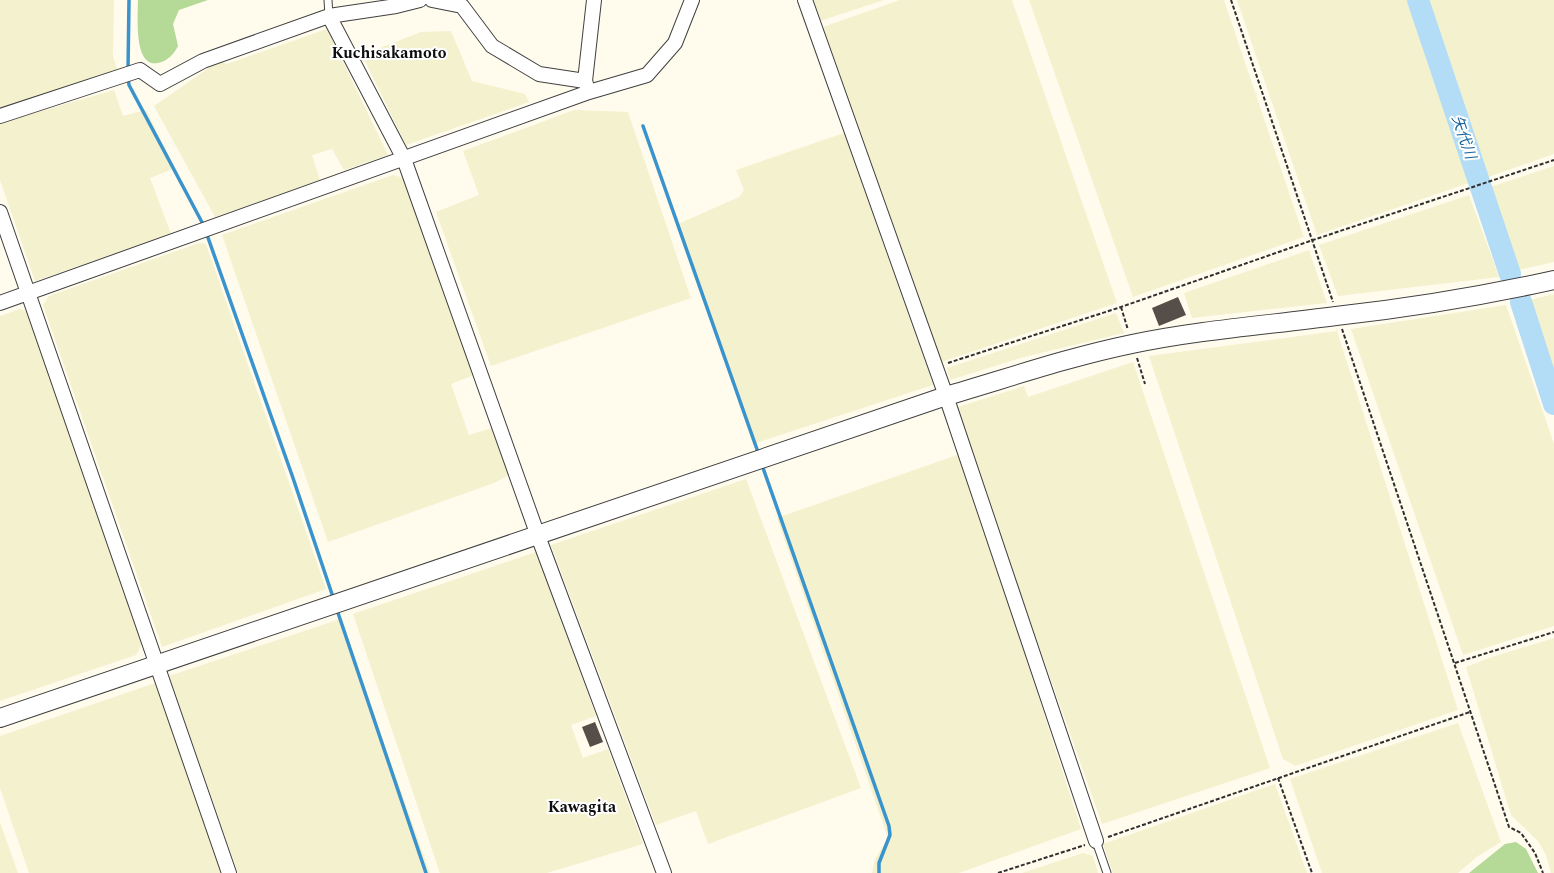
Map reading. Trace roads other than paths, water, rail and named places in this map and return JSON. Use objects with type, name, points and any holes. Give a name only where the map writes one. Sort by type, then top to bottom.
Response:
[{"type":"street","points":[[0,116],[140,70],[160,84],[203,61],[329,16],[396,6],[420,0]]},
{"type":"street","points":[[432,0],[465,3],[492,46],[539,74],[587,86]]},
{"type":"street","points":[[587,86],[594,0]]},
{"type":"street","points":[[0,303],[404,159],[587,86],[646,74],[676,43],[692,0]]},
{"type":"street","points":[[805,0],[936,367],[1096,841]]},
{"type":"street","points":[[329,16],[404,159],[538,536],[664,873]]},
{"type":"street","points":[[0,212],[229,873]]},
{"type":"street","points":[[0,718],[946,396],[1060,361],[1132,344],[1214,331],[1462,299],[1554,280]]},
{"type":"lane","points":[[328,0],[329,16]]},
{"type":"lane","points":[[1096,841],[1107,873]]},
{"type":"waterway","points":[[128,71],[129,0]]},
{"type":"waterway","name":"矢代川","points":[[1418,0],[1510,274]]},
{"type":"waterway","points":[[128,77],[129,85],[204,226]]},
{"type":"waterway","points":[[643,126],[759,455]]},
{"type":"waterway","points":[[206,232],[293,478],[334,600]]},
{"type":"waterway","points":[[1521,302],[1554,404]]},
{"type":"waterway","points":[[762,465],[889,826],[890,835],[879,863],[879,873]]},
{"type":"waterway","points":[[337,610],[426,873]]},
{"type":"district","name":"Kuchisakamoto","points":[[389,52]]},
{"type":"district","name":"Kawagita","points":[[582,806]]}]
